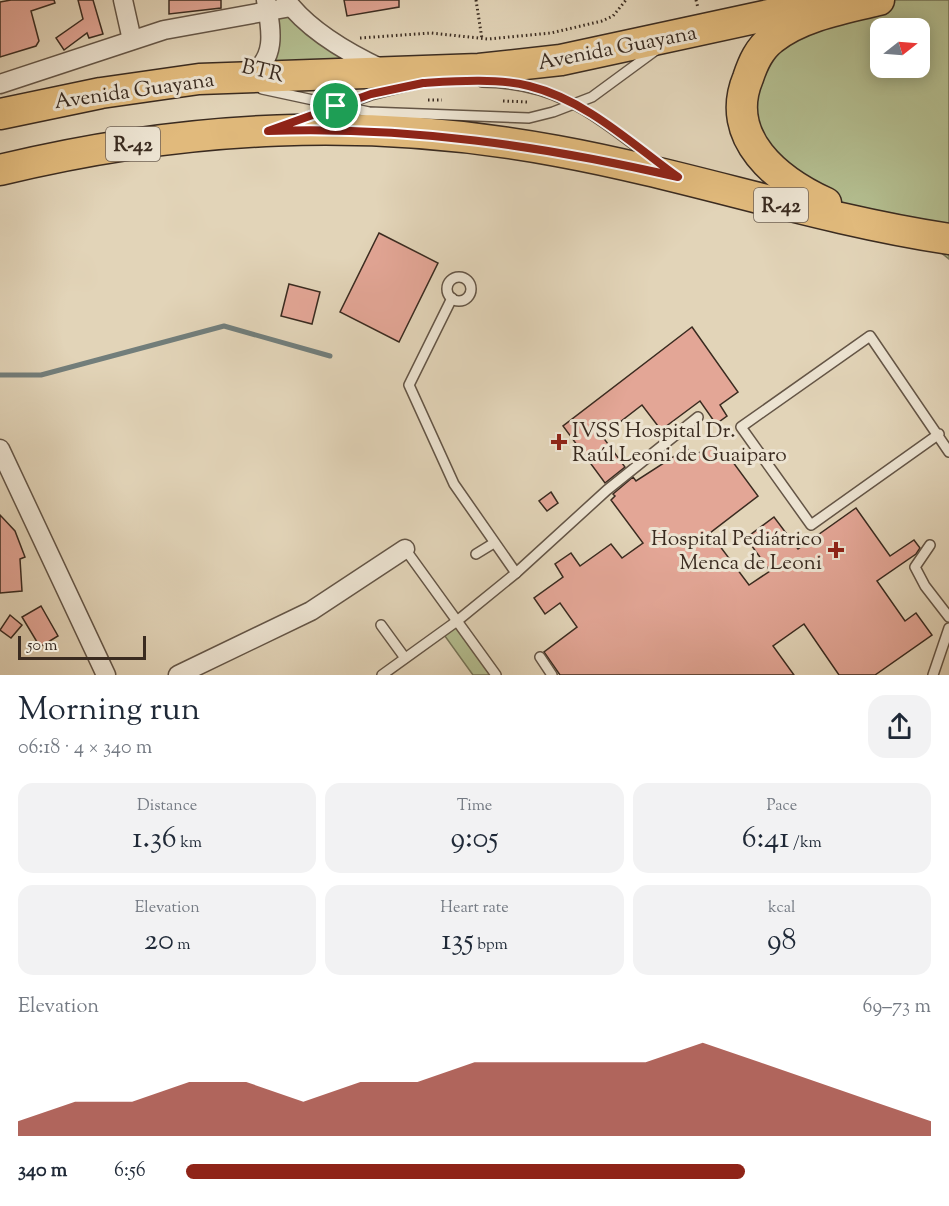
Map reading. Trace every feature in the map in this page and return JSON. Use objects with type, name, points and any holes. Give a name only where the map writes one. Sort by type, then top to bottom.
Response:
[{"type":"main road","name":"Avenida Guayana","points":[[0,114],[101,93],[218,78],[479,69],[549,62],[838,0]]},
{"type":"main road","points":[[879,0],[812,19],[772,39],[761,50],[745,84],[742,116],[754,148],[785,182],[820,201],[899,230],[949,259]]},
{"type":"main road","name":"R-42","points":[[0,170],[99,149],[173,138],[268,131],[363,130],[478,140],[555,150],[678,177],[780,204],[949,239]]},
{"type":"street","points":[[123,0],[132,40]]},
{"type":"street","points":[[0,84],[132,40],[267,5],[289,3],[318,31],[363,60],[389,72]]},
{"type":"street","points":[[249,76],[262,66],[271,49],[267,5]]},
{"type":"street","points":[[0,449],[106,675]]},
{"type":"street","points":[[178,675],[326,602],[405,549]]},
{"type":"lane","name":"BTR","points":[[218,78],[336,106],[390,114],[529,118],[592,97],[656,50],[684,34]]},
{"type":"lane","points":[[473,82],[527,85],[573,104],[601,120],[678,177]]},
{"type":"lane","name":"BTR","points":[[268,131],[371,94],[423,83]]},
{"type":"lane","points":[[452,298],[409,385],[454,483],[516,573]]},
{"type":"lane","points":[[939,434],[811,525],[741,427],[870,336],[939,434],[949,452]]},
{"type":"lane","points":[[382,675],[458,621],[516,573],[607,490],[698,417]]},
{"type":"lane","points":[[476,554],[494,543]]},
{"type":"lane","points":[[930,545],[915,567],[925,586],[949,617]]},
{"type":"lane","points":[[405,549],[496,675]]},
{"type":"lane","points":[[381,625],[405,658]]},
{"type":"lane","points":[[933,675],[949,628]]},
{"type":"lane","points":[[540,657],[552,675]]},
{"type":"path","points":[[476,0],[482,39]]},
{"type":"path","points":[[340,45],[381,35],[431,33],[482,39],[516,37],[579,28],[613,16],[626,0]]},
{"type":"green space","points":[[266,0],[290,0],[367,59],[262,65]]},
{"type":"green space","points":[[879,0],[949,0],[949,259],[935,248],[828,204],[754,148],[753,64],[866,3]]},
{"type":"green space","points":[[457,621],[496,675],[473,675],[442,632]]},
{"type":"building","points":[[54,0],[55,3],[31,11],[39,41],[36,46],[0,57],[0,2]]},
{"type":"building","points":[[78,0],[93,0],[103,34],[89,38],[87,33],[64,50],[56,38],[83,19]]},
{"type":"building","points":[[169,0],[221,0],[221,8],[169,14]]},
{"type":"building","points":[[344,0],[399,0],[399,7],[347,16]]},
{"type":"building","points":[[379,233],[438,263],[399,342],[340,312]]},
{"type":"building","points":[[289,284],[320,292],[312,324],[281,316]]},
{"type":"building","points":[[692,327],[738,392],[720,405],[727,416],[716,424],[700,401],[661,430],[642,405],[602,436],[625,467],[605,483],[563,426]]},
{"type":"building","points":[[710,445],[720,459],[727,454],[758,496],[710,533],[749,585],[770,571],[746,538],[774,517],[798,549],[856,508],[890,556],[914,540],[920,548],[916,554],[877,581],[905,621],[916,613],[932,635],[875,675],[839,675],[804,624],[773,646],[794,675],[560,675],[544,652],[577,627],[560,603],[545,614],[534,598],[563,577],[555,564],[571,553],[580,566],[611,544],[622,558],[643,543],[611,500],[615,496],[613,494],[633,477],[636,481],[687,448],[693,457]]},
{"type":"building","points":[[551,492],[558,503],[547,511],[539,501]]},
{"type":"building","points":[[0,515],[15,531],[25,557],[20,559],[22,591],[0,593]]},
{"type":"building","points":[[41,606],[58,636],[40,647],[22,617]]},
{"type":"building","points":[[10,615],[22,625],[11,638],[0,630]]},
{"type":"waterway","points":[[0,375],[41,375],[224,326],[330,356]]},
{"type":"place","name":"IVSS Hospital Dr. Raúl Leoni de Guaiparo","points":[[559,442]]},
{"type":"place","name":"Hospital Pediátrico Menca de Leoni","points":[[836,550]]},
{"type":"route","points":[[423,83],[527,85],[562,98],[601,120],[678,177],[555,150],[478,140],[363,130],[268,131],[336,106],[371,94],[423,83]]}]
